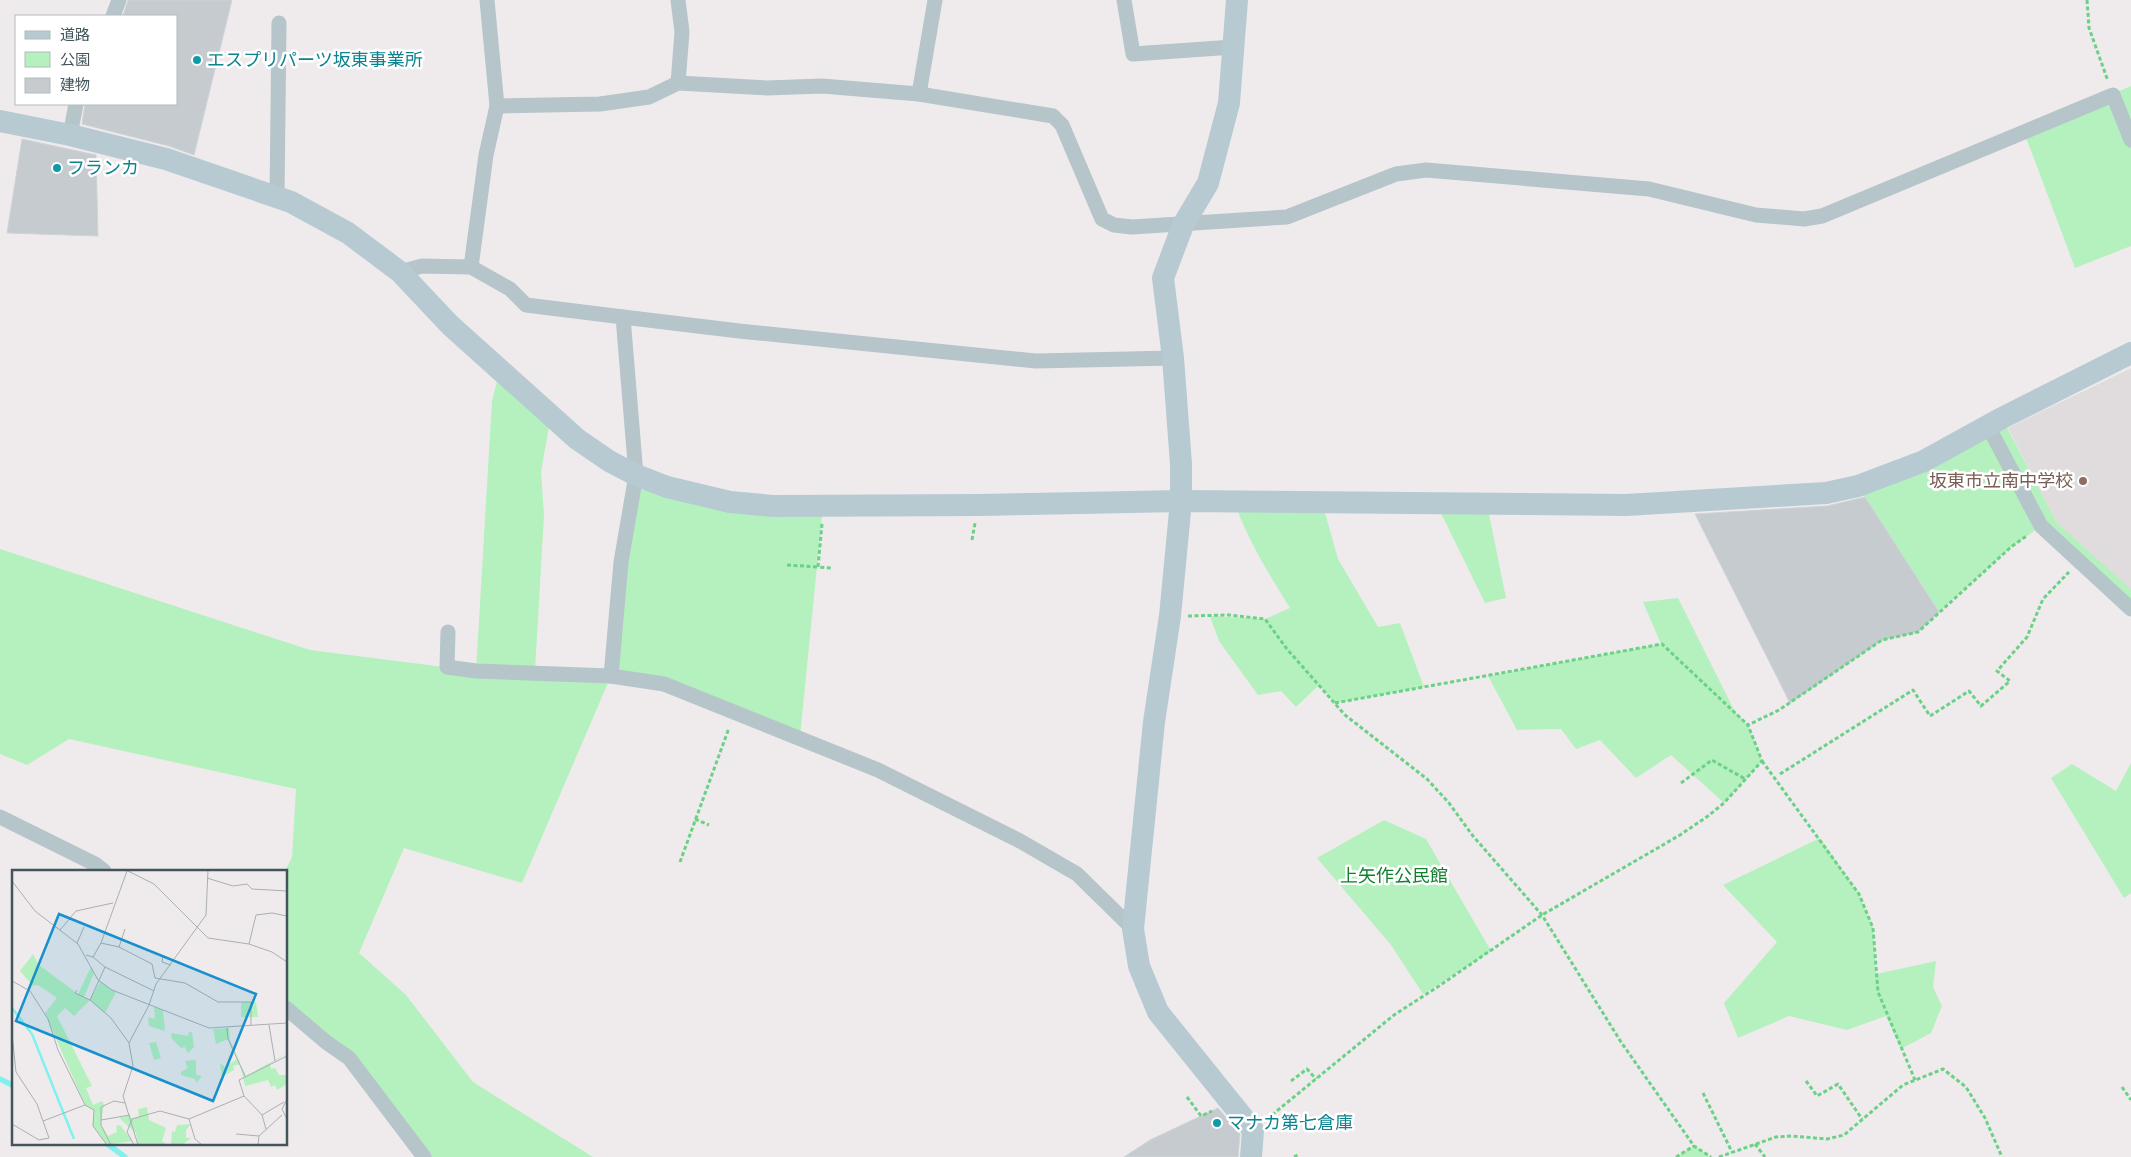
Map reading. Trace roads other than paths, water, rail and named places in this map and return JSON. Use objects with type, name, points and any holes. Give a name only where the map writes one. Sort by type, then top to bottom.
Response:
[{"type":"street","points":[[113,15],[119,0]]},
{"type":"street","points":[[471,267],[486,155],[497,106],[487,0]]},
{"type":"street","points":[[678,0],[682,32],[678,83]]},
{"type":"street","points":[[919,94],[934,0]]},
{"type":"street","points":[[1124,0],[1133,54],[1233,48]]},
{"type":"street","points":[[1237,0],[1229,103],[1208,183],[1183,225],[1163,278],[1174,358],[1181,464],[1181,501],[1170,616],[1154,722],[1133,929],[1139,966],[1158,1012],[1253,1130],[1251,1157]]},
{"type":"street","points":[[277,197],[279,23]]},
{"type":"street","points":[[497,106],[600,104],[649,97],[678,83],[767,88],[822,86],[919,94],[1053,116],[1062,125],[1102,219],[1114,225],[1132,228],[1287,216],[1396,174],[1426,170],[1649,189],[1756,215],[1804,219],[1822,216],[2113,95],[2131,140]]},
{"type":"street","points":[[70,135],[76,105]]},
{"type":"street","points":[[0,121],[70,135],[166,159],[291,202],[348,233],[400,272],[450,325],[577,439],[609,461],[636,475],[667,487],[730,502],[773,506],[978,505],[1181,501],[1626,505],[1826,493],[1858,486],[1924,460],[2131,353]]},
{"type":"street","points":[[400,272],[422,266],[471,267],[510,289],[526,305],[739,331],[1036,361],[1174,358]]},
{"type":"street","points":[[611,676],[621,562],[636,475],[623,317]]},
{"type":"street","points":[[1988,426],[2041,526],[2131,609]]},
{"type":"street","points":[[448,632],[448,668],[476,671],[611,676],[664,684],[878,770],[1020,841],[1077,874],[1133,929]]},
{"type":"street","points":[[0,817],[95,864],[103,870]]},
{"type":"street","points":[[288,1010],[348,1058],[424,1157]]},
{"type":"waterway","points":[[0,1079],[12,1085]]},
{"type":"waterway","points":[[107,1144],[125,1157]]},
{"type":"place","name":"エスプリパーツ坂東事業所","points":[[197,60]]},
{"type":"place","name":"フランカ","points":[[57,168]]},
{"type":"place","name":"坂東市立南中学校","points":[[2083,481]]},
{"type":"place","name":"マナカ第七倉庫","points":[[1217,1123]]},
{"type":"park label","name":"上矢作公民館","points":[[1394,876]]}]
